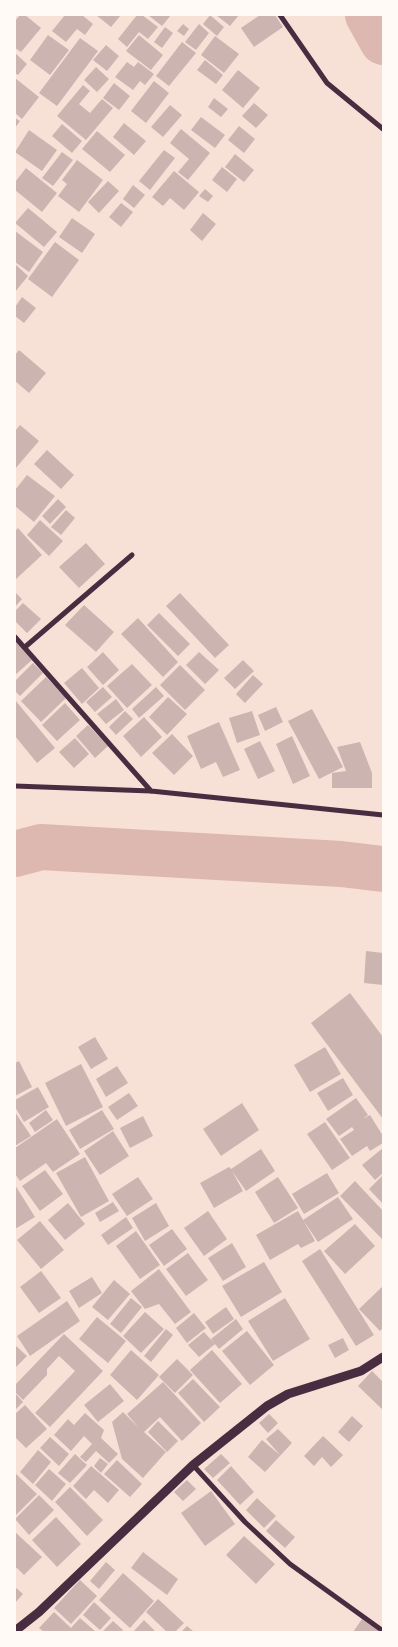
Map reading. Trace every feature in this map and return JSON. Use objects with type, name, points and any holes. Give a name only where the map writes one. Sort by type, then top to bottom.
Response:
[{"type":"street","points":[[280,15],[327,83],[383,129]]},
{"type":"street","points":[[25,647],[132,554]]},
{"type":"street","points":[[15,637],[152,791]]},
{"type":"street","points":[[15,786],[152,791],[383,815]]},
{"type":"street","points":[[18,1630],[193,1465],[266,1406],[288,1394],[361,1371],[383,1357]]},
{"type":"street","points":[[193,1465],[244,1522],[290,1564],[383,1631]]},
{"type":"building","points":[[20,15],[25,15],[41,28],[21,52],[15,48],[15,21]]},
{"type":"building","points":[[65,15],[82,15],[93,24],[85,35],[77,29],[66,42],[52,31]]},
{"type":"building","points":[[96,15],[121,15],[111,27]]},
{"type":"building","points":[[137,15],[142,15],[158,27],[148,39],[139,32],[127,47],[118,39]]},
{"type":"building","points":[[148,15],[171,15],[162,26]]},
{"type":"building","points":[[210,15],[224,27],[217,36],[203,24]]},
{"type":"building","points":[[216,15],[239,15],[230,26]]},
{"type":"building","points":[[260,15],[275,15],[283,27],[254,47],[241,28]]},
{"type":"building","points":[[183,24],[189,29],[184,36],[177,31]]},
{"type":"building","points":[[199,24],[209,33],[196,50],[185,42]]},
{"type":"building","points":[[165,27],[173,33],[162,48],[154,42]]},
{"type":"building","points":[[48,35],[69,50],[50,75],[30,60]]},
{"type":"building","points":[[139,35],[163,55],[151,70],[126,51]]},
{"type":"building","points":[[215,36],[239,54],[224,73],[201,55]]},
{"type":"building","points":[[80,38],[98,51],[57,106],[39,93]]},
{"type":"building","points":[[182,42],[196,53],[169,86],[156,76]]},
{"type":"building","points":[[106,45],[119,56],[107,71],[93,60]]},
{"type":"building","points":[[15,53],[27,64],[18,75],[15,73]]},
{"type":"building","points":[[205,60],[223,75],[216,84],[197,70]]},
{"type":"building","points":[[127,62],[134,67],[138,62],[154,74],[145,85],[140,81],[133,90],[115,77]]},
{"type":"building","points":[[96,67],[109,79],[97,92],[84,80]]},
{"type":"building","points":[[238,70],[260,88],[243,108],[222,90]]},
{"type":"building","points":[[15,78],[39,97],[22,119],[15,113]]},
{"type":"building","points":[[154,81],[169,93],[146,123],[131,111]]},
{"type":"building","points":[[114,83],[130,96],[119,110],[103,98]]},
{"type":"building","points":[[83,85],[90,91],[79,104],[90,113],[102,99],[113,108],[86,140],[57,116]]},
{"type":"building","points":[[214,98],[228,109],[221,117],[208,107]]},
{"type":"building","points":[[254,103],[268,115],[256,128],[242,116]]},
{"type":"building","points":[[170,105],[182,115],[163,137],[151,127]]},
{"type":"building","points":[[201,117],[225,135],[215,148],[191,130]]},
{"type":"building","points":[[15,118],[20,121],[15,128]]},
{"type":"building","points":[[124,123],[146,141],[134,155],[113,137]]},
{"type":"building","points":[[62,124],[82,141],[72,153],[52,136]]},
{"type":"building","points":[[239,126],[255,139],[244,153],[228,140]]},
{"type":"building","points":[[181,129],[210,153],[188,180],[178,172],[189,159],[170,143]]},
{"type":"building","points":[[29,130],[57,150],[42,171],[15,152]]},
{"type":"building","points":[[97,131],[125,155],[110,172],[82,149]]},
{"type":"building","points":[[164,150],[175,158],[150,190],[139,181]]},
{"type":"building","points":[[62,152],[73,160],[53,186],[42,178]]},
{"type":"building","points":[[235,154],[254,170],[244,182],[225,167]]},
{"type":"building","points":[[77,160],[103,180],[79,212],[58,196],[67,184],[62,180]]},
{"type":"building","points":[[222,167],[237,179],[227,192],[212,180]]},
{"type":"building","points":[[26,168],[57,193],[42,212],[15,190],[15,182]]},
{"type":"building","points":[[174,171],[199,192],[184,210],[170,198],[163,206],[152,197]]},
{"type":"building","points":[[108,181],[119,191],[99,213],[88,202]]},
{"type":"building","points":[[133,185],[145,195],[134,208],[123,199]]},
{"type":"building","points":[[205,189],[213,196],[208,202],[199,196]]},
{"type":"building","points":[[121,203],[133,212],[121,227],[109,217]]},
{"type":"building","points":[[28,208],[57,232],[44,247],[15,223]]},
{"type":"building","points":[[203,213],[216,224],[202,241],[190,230]]},
{"type":"building","points":[[72,218],[95,234],[82,253],[59,237]]},
{"type":"building","points":[[15,231],[43,252],[29,272],[15,262]]},
{"type":"building","points":[[55,242],[79,260],[52,297],[28,279]]},
{"type":"building","points":[[15,264],[28,276],[15,292]]},
{"type":"building","points":[[22,297],[36,308],[24,323],[15,316],[15,307]]},
{"type":"building","points":[[19,350],[46,373],[29,393],[15,381],[15,355]]},
{"type":"building","points":[[20,425],[39,441],[15,469],[15,431]]},
{"type":"building","points":[[47,450],[74,475],[61,489],[34,464]]},
{"type":"building","points":[[27,475],[55,496],[34,522],[15,506],[15,490]]},
{"type":"building","points":[[58,499],[66,507],[50,524],[42,516]]},
{"type":"building","points":[[66,510],[75,518],[61,535],[51,527]]},
{"type":"building","points":[[40,520],[63,541],[49,556],[27,535]]},
{"type":"building","points":[[18,528],[42,555],[15,580],[15,531]]},
{"type":"building","points":[[86,543],[105,564],[79,588],[59,567]]},
{"type":"building","points":[[15,592],[22,599],[15,607]]},
{"type":"building","points":[[180,593],[229,645],[215,658],[166,606]]},
{"type":"building","points":[[23,603],[41,619],[27,633],[15,621],[15,611]]},
{"type":"building","points":[[84,605],[114,632],[96,652],[65,625]]},
{"type":"building","points":[[159,613],[190,644],[178,656],[147,625]]},
{"type":"building","points":[[138,618],[178,662],[163,677],[121,634]]},
{"type":"building","points":[[15,643],[32,660],[15,675]]},
{"type":"building","points":[[103,652],[119,670],[103,685],[87,667]]},
{"type":"building","points":[[199,652],[219,670],[205,684],[186,665]]},
{"type":"building","points":[[243,660],[254,671],[235,689],[224,678]]},
{"type":"building","points":[[33,663],[43,673],[20,696],[15,691],[15,681]]},
{"type":"building","points":[[132,664],[152,685],[127,708],[107,686]]},
{"type":"building","points":[[180,665],[205,690],[185,710],[160,685]]},
{"type":"building","points":[[82,668],[99,688],[82,704],[64,683]]},
{"type":"building","points":[[253,675],[263,684],[245,703],[236,694]]},
{"type":"building","points":[[46,677],[66,698],[41,722],[21,701]]},
{"type":"building","points":[[103,687],[112,697],[95,712],[86,702]]},
{"type":"building","points":[[156,687],[164,696],[139,718],[132,709]]},
{"type":"building","points":[[168,697],[187,714],[167,735],[149,717]]},
{"type":"building","points":[[116,699],[124,710],[106,724],[97,714]]},
{"type":"building","points":[[15,700],[55,748],[37,763],[15,736]]},
{"type":"building","points":[[65,703],[80,720],[57,741],[42,725]]},
{"type":"building","points":[[276,707],[283,722],[265,731],[258,715]]},
{"type":"building","points":[[312,709],[343,767],[319,779],[288,721]]},
{"type":"building","points":[[125,711],[133,719],[116,735],[109,727]]},
{"type":"building","points":[[252,711],[260,735],[237,743],[229,718]]},
{"type":"building","points":[[144,717],[162,737],[141,757],[123,736]]},
{"type":"building","points":[[219,722],[240,770],[223,777],[216,762],[201,769],[187,736]]},
{"type":"building","points":[[88,725],[108,746],[95,758],[76,736]]},
{"type":"building","points":[[172,734],[193,756],[174,775],[152,753]]},
{"type":"building","points":[[292,736],[310,776],[293,784],[276,744]]},
{"type":"building","points":[[75,738],[89,754],[74,768],[59,752]]},
{"type":"building","points":[[260,741],[275,771],[258,779],[244,749]]},
{"type":"building","points":[[360,742],[372,773],[372,788],[332,788],[332,773],[346,771],[337,747]]},
{"type":"building","points":[[366,951],[383,953],[383,985],[364,983]]},
{"type":"building","points":[[350,993],[383,1037],[383,1119],[311,1023]]},
{"type":"building","points":[[95,1037],[108,1059],[91,1069],[78,1047]]},
{"type":"building","points":[[325,1047],[341,1074],[310,1092],[294,1065]]},
{"type":"building","points":[[19,1061],[32,1087],[15,1096],[15,1063]]},
{"type":"building","points":[[81,1064],[103,1107],[66,1126],[45,1083]]},
{"type":"building","points":[[117,1066],[128,1083],[106,1097],[96,1079]]},
{"type":"building","points":[[343,1078],[353,1095],[328,1111],[317,1093]]},
{"type":"building","points":[[38,1087],[49,1107],[24,1122],[15,1107],[15,1100]]},
{"type":"building","points":[[129,1093],[138,1106],[117,1120],[108,1107]]},
{"type":"building","points":[[356,1098],[368,1115],[363,1119],[370,1115],[383,1136],[383,1143],[370,1151],[367,1146],[352,1156],[340,1139],[354,1130],[352,1127],[339,1136],[326,1119]]},
{"type":"building","points":[[242,1103],[259,1130],[221,1156],[203,1129]]},
{"type":"building","points":[[46,1110],[53,1120],[35,1132],[29,1123]]},
{"type":"building","points":[[102,1110],[114,1129],[80,1149],[69,1130]]},
{"type":"building","points":[[15,1112],[31,1136],[15,1146]]},
{"type":"building","points":[[143,1116],[153,1136],[130,1148],[120,1128]]},
{"type":"building","points":[[57,1119],[80,1154],[53,1172],[46,1163],[20,1181],[15,1174],[15,1148]]},
{"type":"building","points":[[325,1122],[350,1158],[332,1170],[307,1134]]},
{"type":"building","points":[[113,1131],[129,1156],[100,1175],[84,1151]]},
{"type":"building","points":[[383,1148],[383,1173],[375,1180],[362,1165]]},
{"type":"building","points":[[261,1149],[275,1171],[246,1191],[232,1171],[243,1191],[214,1208],[200,1183],[229,1167],[231,1169]]},
{"type":"building","points":[[85,1157],[109,1201],[81,1217],[56,1173]]},
{"type":"building","points":[[45,1170],[63,1194],[40,1211],[22,1186]]},
{"type":"building","points":[[327,1173],[339,1193],[304,1214],[292,1194]]},
{"type":"building","points":[[383,1175],[383,1204],[369,1189]]},
{"type":"building","points":[[138,1177],[153,1199],[127,1216],[112,1194]]},
{"type":"building","points":[[278,1177],[298,1208],[274,1223],[255,1192]]},
{"type":"building","points":[[355,1181],[383,1211],[382,1239],[340,1196]]},
{"type":"building","points":[[15,1185],[35,1217],[15,1229]]},
{"type":"building","points":[[338,1197],[353,1219],[318,1242],[303,1220]]},
{"type":"building","points":[[113,1202],[119,1211],[100,1222],[95,1213]]},
{"type":"building","points":[[68,1203],[85,1224],[65,1240],[48,1220]]},
{"type":"building","points":[[156,1203],[169,1226],[145,1241],[132,1218]]},
{"type":"building","points":[[208,1211],[227,1239],[204,1256],[184,1228]]},
{"type":"building","points":[[298,1211],[315,1241],[301,1248],[298,1244],[270,1260],[256,1235]]},
{"type":"building","points":[[126,1217],[133,1228],[108,1245],[101,1235]]},
{"type":"building","points":[[40,1221],[64,1250],[41,1269],[17,1240]]},
{"type":"building","points":[[355,1224],[375,1246],[345,1274],[324,1251]]},
{"type":"building","points":[[172,1229],[187,1249],[164,1266],[149,1245]]},
{"type":"building","points":[[136,1231],[160,1265],[140,1279],[116,1246]]},
{"type":"building","points":[[232,1243],[246,1267],[223,1281],[208,1258]]},
{"type":"building","points":[[320,1249],[374,1335],[356,1346],[302,1261]]},
{"type":"building","points":[[188,1253],[208,1280],[186,1296],[166,1269]]},
{"type":"building","points":[[264,1262],[282,1292],[241,1317],[222,1286]]},
{"type":"building","points":[[159,1269],[191,1312],[175,1324],[159,1304],[145,1309],[131,1291]]},
{"type":"building","points":[[41,1271],[61,1298],[39,1313],[20,1287]]},
{"type":"building","points":[[92,1277],[102,1293],[79,1308],[69,1291]]},
{"type":"building","points":[[114,1280],[130,1294],[108,1320],[92,1307]]},
{"type":"building","points":[[383,1286],[383,1328],[380,1331],[359,1309]]},
{"type":"building","points":[[131,1298],[142,1307],[121,1333],[110,1324]]},
{"type":"building","points":[[285,1298],[310,1339],[273,1361],[248,1321]]},
{"type":"building","points":[[67,1301],[80,1321],[30,1356],[17,1336]]},
{"type":"building","points":[[226,1307],[234,1319],[213,1334],[205,1322]]},
{"type":"building","points":[[145,1312],[164,1329],[141,1353],[123,1336]]},
{"type":"building","points":[[194,1313],[206,1328],[187,1343],[176,1328]]},
{"type":"building","points":[[97,1317],[126,1341],[108,1363],[79,1339]]},
{"type":"building","points":[[236,1319],[243,1329],[219,1349],[211,1339]]},
{"type":"building","points":[[166,1329],[173,1335],[151,1362],[144,1356]]},
{"type":"building","points":[[247,1331],[274,1365],[250,1385],[222,1351]]},
{"type":"building","points":[[204,1332],[215,1344],[199,1357],[188,1345]]},
{"type":"building","points":[[64,1334],[103,1371],[50,1427],[35,1413],[75,1371],[59,1356],[47,1369],[47,1375],[23,1400],[15,1392],[15,1385]]},
{"type":"building","points":[[343,1338],[349,1350],[335,1358],[328,1345]]},
{"type":"building","points":[[15,1345],[27,1356],[15,1368]]},
{"type":"building","points":[[131,1350],[159,1375],[137,1400],[110,1375]]},
{"type":"building","points":[[212,1350],[242,1384],[220,1403],[190,1370]]},
{"type":"building","points":[[177,1359],[193,1375],[175,1393],[159,1377]]},
{"type":"building","points":[[372,1371],[383,1382],[383,1410],[358,1386]]},
{"type":"building","points":[[193,1379],[220,1407],[204,1422],[178,1393]]},
{"type":"building","points":[[163,1382],[201,1423],[182,1441],[160,1417],[144,1432],[166,1452],[143,1478],[122,1459],[112,1422],[123,1412],[139,1428],[127,1414]]},
{"type":"building","points":[[110,1384],[124,1401],[98,1422],[84,1405]]},
{"type":"building","points":[[15,1393],[23,1402],[15,1410]]},
{"type":"building","points":[[25,1405],[47,1429],[26,1448],[15,1437],[15,1414]]},
{"type":"building","points":[[85,1413],[104,1430],[101,1438],[118,1454],[109,1463],[96,1451],[86,1462],[80,1457],[92,1444],[84,1436],[71,1451],[54,1435],[68,1419],[74,1425]]},
{"type":"building","points":[[269,1414],[278,1423],[268,1433],[259,1423]]},
{"type":"building","points":[[352,1416],[363,1426],[349,1442],[338,1432]]},
{"type":"building","points":[[158,1421],[178,1441],[167,1452],[148,1432]]},
{"type":"building","points":[[278,1429],[292,1443],[265,1472],[248,1457],[262,1440],[280,1455],[266,1439]]},
{"type":"building","points":[[323,1436],[343,1455],[331,1467],[322,1457],[314,1466],[304,1456]]},
{"type":"building","points":[[50,1437],[69,1454],[59,1466],[40,1448]]},
{"type":"building","points":[[38,1450],[51,1462],[33,1484],[20,1472]]},
{"type":"building","points":[[75,1454],[87,1465],[70,1483],[58,1473]]},
{"type":"building","points":[[221,1454],[230,1463],[213,1478],[204,1469]]},
{"type":"building","points":[[100,1458],[108,1464],[101,1473],[94,1466]]},
{"type":"building","points":[[117,1460],[142,1484],[130,1497],[104,1474]]},
{"type":"building","points":[[91,1466],[119,1490],[108,1503],[94,1490],[86,1499],[73,1486]]},
{"type":"building","points":[[231,1466],[254,1492],[240,1505],[217,1480]]},
{"type":"building","points":[[49,1469],[66,1484],[52,1501],[35,1485]]},
{"type":"building","points":[[16,1474],[37,1494],[15,1516],[15,1476]]},
{"type":"building","points":[[187,1480],[196,1489],[183,1501],[174,1492]]},
{"type":"building","points":[[70,1487],[103,1520],[87,1536],[55,1502]]},
{"type":"building","points":[[211,1491],[235,1524],[205,1546],[181,1513]]},
{"type":"building","points":[[39,1495],[54,1510],[29,1535],[15,1519]]},
{"type":"building","points":[[257,1498],[276,1516],[264,1528],[246,1510]]},
{"type":"building","points":[[56,1517],[81,1544],[57,1567],[32,1540]]},
{"type":"building","points":[[276,1520],[295,1537],[285,1548],[266,1531]]},
{"type":"building","points":[[15,1532],[42,1557],[24,1575],[17,1568],[15,1569]]},
{"type":"building","points":[[244,1536],[275,1564],[256,1584],[226,1555]]},
{"type":"building","points":[[143,1552],[178,1579],[167,1595],[131,1568]]},
{"type":"building","points":[[106,1562],[115,1570],[99,1589],[90,1581]]},
{"type":"building","points":[[123,1573],[154,1601],[130,1628],[99,1600]]},
{"type":"building","points":[[80,1580],[97,1596],[71,1624],[54,1608]]},
{"type":"building","points":[[15,1587],[23,1594],[15,1603]]},
{"type":"building","points":[[158,1599],[184,1623],[175,1632],[167,1632],[146,1612]]},
{"type":"building","points":[[94,1602],[111,1618],[100,1630],[83,1615]]},
{"type":"building","points":[[54,1612],[71,1628],[80,1618],[96,1632],[44,1632],[39,1628]]},
{"type":"building","points":[[362,1619],[381,1632],[353,1632]]},
{"type":"building","points":[[144,1620],[156,1632],[133,1632]]},
{"type":"building","points":[[113,1621],[123,1630],[121,1632],[102,1632]]},
{"type":"building","points":[[187,1626],[194,1632],[181,1632]]},
{"type":"waterway","points":[[368,15],[383,42]]},
{"type":"waterway","points":[[15,854],[41,847],[341,864],[383,869]]}]
